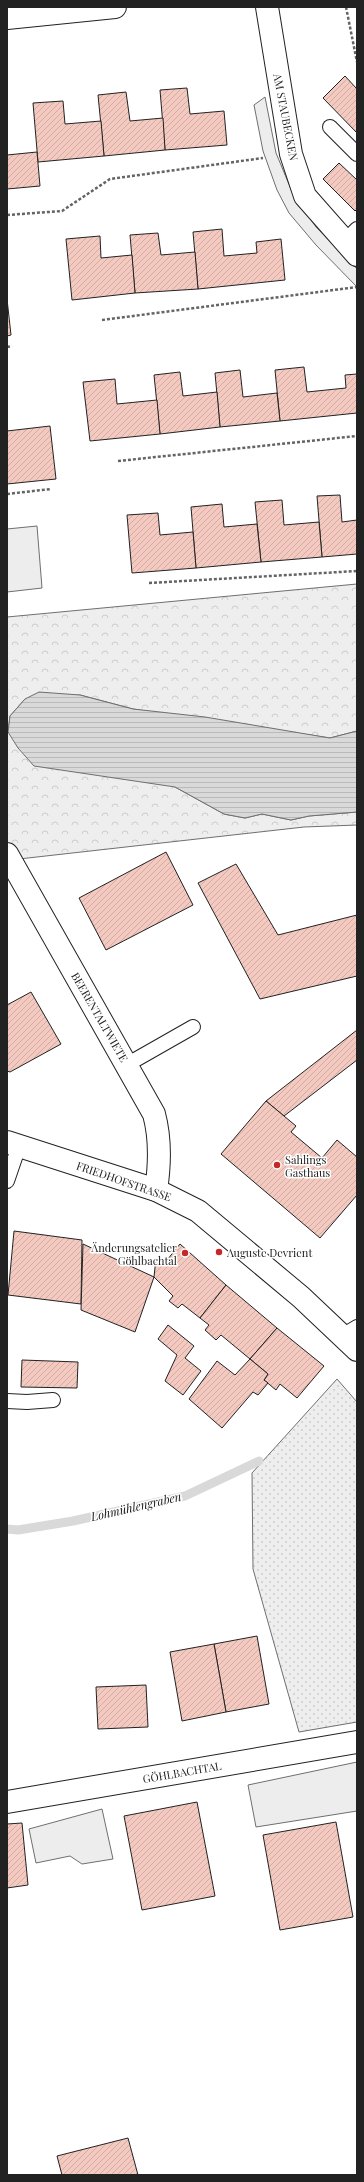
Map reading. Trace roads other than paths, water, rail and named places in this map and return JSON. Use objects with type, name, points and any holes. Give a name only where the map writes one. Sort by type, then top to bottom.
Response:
[{"type":"street","points":[[7,18],[115,7]]},
{"type":"street","name":"AM STAUBECKEN","points":[[267,7],[292,154],[305,196],[353,241]]},
{"type":"street","name":"BEERENTALTWIETE","points":[[7,854],[129,1067],[154,1114],[160,1134],[160,1169],[156,1190]]},
{"type":"street","name":"FRIEDHOFSTRASSE","points":[[13,1144],[156,1190],[198,1211],[228,1234],[301,1297],[352,1337]]},
{"type":"street","name":"GÖHLBACHTAL","points":[[7,1802],[357,1742]]},
{"type":"lane","points":[[330,127],[357,154]]},
{"type":"lane","points":[[129,1067],[194,1027]]},
{"type":"lane","points":[[7,1182],[13,1144]]},
{"type":"lane","points":[[7,1401],[27,1402],[53,1400]]},
{"type":"waterway","name":"Lohmühlengraben","points":[[7,1529],[18,1530],[73,1521],[185,1496],[259,1461]]},
{"type":"place","name":"Sahlings Gasthaus","points":[[277,1165]]},
{"type":"place","name":"Auguste Devrient","points":[[219,1252]]},
{"type":"place","name":"Änderungsatelier Göhlbachtal","points":[[185,1253]]}]
